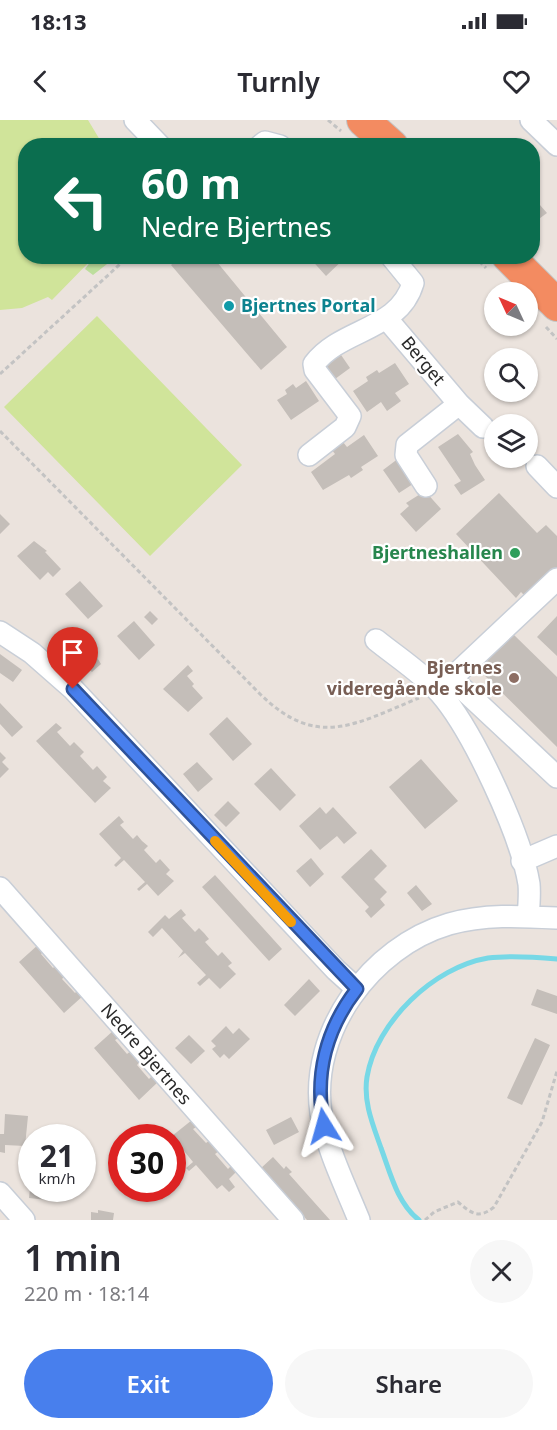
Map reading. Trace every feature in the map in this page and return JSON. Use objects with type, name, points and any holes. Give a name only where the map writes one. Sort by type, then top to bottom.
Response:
[{"type":"highway","points":[[363,120],[383,138]]},
{"type":"highway","points":[[516,264],[557,305]]},
{"type":"street","points":[[135,120],[152,138]]},
{"type":"street","points":[[531,120],[557,146]]},
{"type":"street","name":"Berget","points":[[309,455],[345,427],[350,416],[315,370],[314,364],[328,350],[387,319],[403,305],[413,282],[398,264]]},
{"type":"street","name":"Berget","points":[[387,319],[459,404],[483,427]]},
{"type":"street","points":[[426,486],[406,456],[406,445],[459,404]]},
{"type":"street","points":[[538,467],[557,487]]},
{"type":"street","points":[[445,684],[557,579]]},
{"type":"street","points":[[0,632],[32,653],[73,689],[357,989]]},
{"type":"street","points":[[376,640],[445,684],[557,777]]},
{"type":"street","points":[[445,684],[454,713],[485,768],[512,828],[530,891],[528,917]]},
{"type":"street","points":[[522,861],[557,846]]},
{"type":"street","name":"Nedre Bjertnes","points":[[0,888],[293,1220]]},
{"type":"street","points":[[359,1220],[328,1141],[320,1098],[321,1071],[327,1044],[344,1008],[357,989],[393,955],[445,925],[485,917],[557,918]]},
{"type":"street","points":[[0,1193],[24,1220]]},
{"type":"path","points":[[0,374],[120,264]]},
{"type":"path","points":[[0,431],[260,694],[289,718],[319,728],[344,726],[445,684]]},
{"type":"path","points":[[425,1220],[434,1212],[458,1202],[473,1214],[484,1215],[494,1207],[542,1122],[557,1071]]},
{"type":"green space","points":[[0,120],[88,120],[99,138],[18,138],[18,264],[87,264],[52,300],[48,297],[22,308],[0,310]]},
{"type":"green space","points":[[89,264],[107,264],[93,275],[85,269]]},
{"type":"green space","points":[[97,316],[242,465],[150,556],[4,407]]},
{"type":"building","points":[[540,205],[547,213],[540,218]]},
{"type":"building","name":"Bjertnes Portal","points":[[219,264],[287,347],[261,370],[171,265]]},
{"type":"building","points":[[315,264],[339,264],[326,276]]},
{"type":"building","points":[[339,352],[350,368],[335,379],[324,363]]},
{"type":"building","points":[[395,363],[409,384],[395,393],[401,401],[387,411],[381,402],[367,412],[353,391],[368,381],[366,377],[377,370],[379,373]]},
{"type":"building","points":[[306,381],[319,401],[291,420],[277,400],[287,394],[285,390],[293,384],[296,388]]},
{"type":"building","points":[[458,434],[473,452],[470,454],[485,480],[461,495],[454,485],[461,481],[438,447]]},
{"type":"building","points":[[364,435],[378,456],[361,467],[363,470],[351,478],[349,475],[323,490],[311,472],[335,454],[332,450],[343,442],[347,447]]},
{"type":"building","points":[[399,458],[416,482],[399,493],[383,470]]},
{"type":"building","points":[[425,491],[441,509],[416,532],[400,514],[409,506],[406,503]]},
{"type":"building","name":"Bjertneshallen","points":[[499,493],[537,533],[546,525],[557,536],[557,570],[526,597],[521,592],[516,598],[456,534]]},
{"type":"building","points":[[0,514],[10,524],[0,534]]},
{"type":"building","points":[[34,541],[47,551],[45,552],[61,569],[53,577],[48,572],[40,580],[17,556]]},
{"type":"building","points":[[80,581],[103,606],[88,619],[65,594]]},
{"type":"building","points":[[150,611],[158,619],[152,625],[144,617]]},
{"type":"building","points":[[557,616],[557,656],[537,637]]},
{"type":"building","points":[[134,621],[155,645],[139,660],[117,636]]},
{"type":"building","points":[[513,634],[557,677],[557,747],[476,667]]},
{"type":"building","points":[[90,646],[101,664],[92,672],[77,658]]},
{"type":"building","points":[[0,654],[22,670],[13,682],[0,673]]},
{"type":"building","points":[[188,665],[193,671],[187,676],[194,684],[192,686],[203,698],[188,712],[163,689]]},
{"type":"building","points":[[0,703],[23,727],[12,737],[0,724]]},
{"type":"building","points":[[227,717],[252,744],[233,761],[209,734]]},
{"type":"building","points":[[56,723],[62,728],[57,732],[70,746],[74,742],[84,752],[80,756],[93,770],[97,766],[107,777],[103,781],[111,788],[95,803],[36,741]]},
{"type":"building","points":[[0,752],[6,758],[2,762],[9,769],[0,778]]},
{"type":"building","points":[[421,759],[458,801],[425,829],[389,787]]},
{"type":"building","points":[[197,762],[213,779],[198,792],[183,774]]},
{"type":"building","points":[[271,768],[296,795],[280,811],[254,784]]},
{"type":"building","points":[[228,801],[240,813],[226,827],[214,815]]},
{"type":"building","points":[[320,807],[326,814],[333,807],[357,833],[344,844],[337,836],[320,850],[299,826]]},
{"type":"building","points":[[119,816],[124,822],[120,825],[133,839],[137,835],[148,846],[144,850],[156,863],[160,859],[170,870],[166,874],[174,881],[158,896],[147,884],[139,891],[137,889],[145,882],[124,860],[116,867],[114,865],[121,858],[99,834]]},
{"type":"building","points":[[371,849],[387,866],[374,879],[387,892],[380,899],[385,905],[371,918],[365,911],[369,907],[341,877]]},
{"type":"building","points":[[311,858],[324,874],[310,887],[296,871]]},
{"type":"building","points":[[215,875],[282,949],[269,961],[202,887]]},
{"type":"building","points":[[416,885],[432,904],[422,911],[407,893]]},
{"type":"building","points":[[181,909],[186,915],[182,918],[195,932],[199,928],[209,939],[205,942],[218,956],[222,952],[232,963],[228,966],[236,974],[220,989],[209,978],[200,986],[197,983],[206,975],[185,953],[178,958],[183,951],[162,928],[153,937],[148,932],[165,915],[169,919]]},
{"type":"building","points":[[39,944],[45,950],[41,954],[53,968],[57,964],[66,975],[62,979],[75,993],[79,989],[84,995],[64,1013],[19,962]]},
{"type":"building","points":[[309,979],[320,991],[295,1016],[284,1005]]},
{"type":"building","points":[[537,989],[557,996],[557,1014],[531,1005]]},
{"type":"building","points":[[226,1026],[233,1034],[239,1028],[250,1039],[229,1059],[224,1054],[220,1058],[212,1049],[216,1046],[211,1041]]},
{"type":"building","points":[[114,1030],[120,1037],[115,1040],[127,1054],[132,1050],[141,1061],[137,1065],[149,1079],[153,1075],[159,1081],[139,1100],[94,1048]]},
{"type":"building","points":[[189,1035],[205,1051],[191,1064],[175,1048]]},
{"type":"building","points":[[535,1038],[550,1045],[522,1105],[507,1098]]},
{"type":"building","points":[[5,1114],[28,1116],[27,1124],[18,1124],[18,1146],[5,1145],[5,1153],[0,1152],[0,1134],[4,1134]]},
{"type":"building","points":[[291,1117],[299,1132],[274,1145],[266,1130]]},
{"type":"building","points":[[192,1120],[198,1126],[193,1129],[206,1143],[210,1140],[219,1151],[215,1154],[228,1169],[232,1165],[237,1171],[229,1179],[235,1187],[229,1192],[222,1185],[217,1189],[196,1165],[189,1171],[186,1168],[193,1162],[186,1153],[186,1125]]},
{"type":"building","points":[[273,1157],[284,1169],[286,1166],[292,1172],[289,1174],[330,1220],[307,1220],[260,1169]]},
{"type":"building","points":[[98,1210],[114,1213],[113,1220],[91,1220],[91,1212],[98,1213]]},
{"type":"waterway","points":[[419,1220],[405,1205],[395,1187],[375,1131],[366,1095],[367,1077],[382,1036],[411,1000],[428,985],[468,963],[505,957],[557,959]]},
{"type":"slow traffic","points":[[215,841],[291,922]]},
{"type":"place","name":"Bjertnes Portal","points":[[229,306]]},
{"type":"place","name":"Bjertneshallen","points":[[515,553]]},
{"type":"place","name":"Bjertnes videregående skole","points":[[514,678]]},
{"type":"route","points":[[73,689],[325,959],[357,989],[338,1017],[323,1058],[320,1098],[324,1126]]}]
